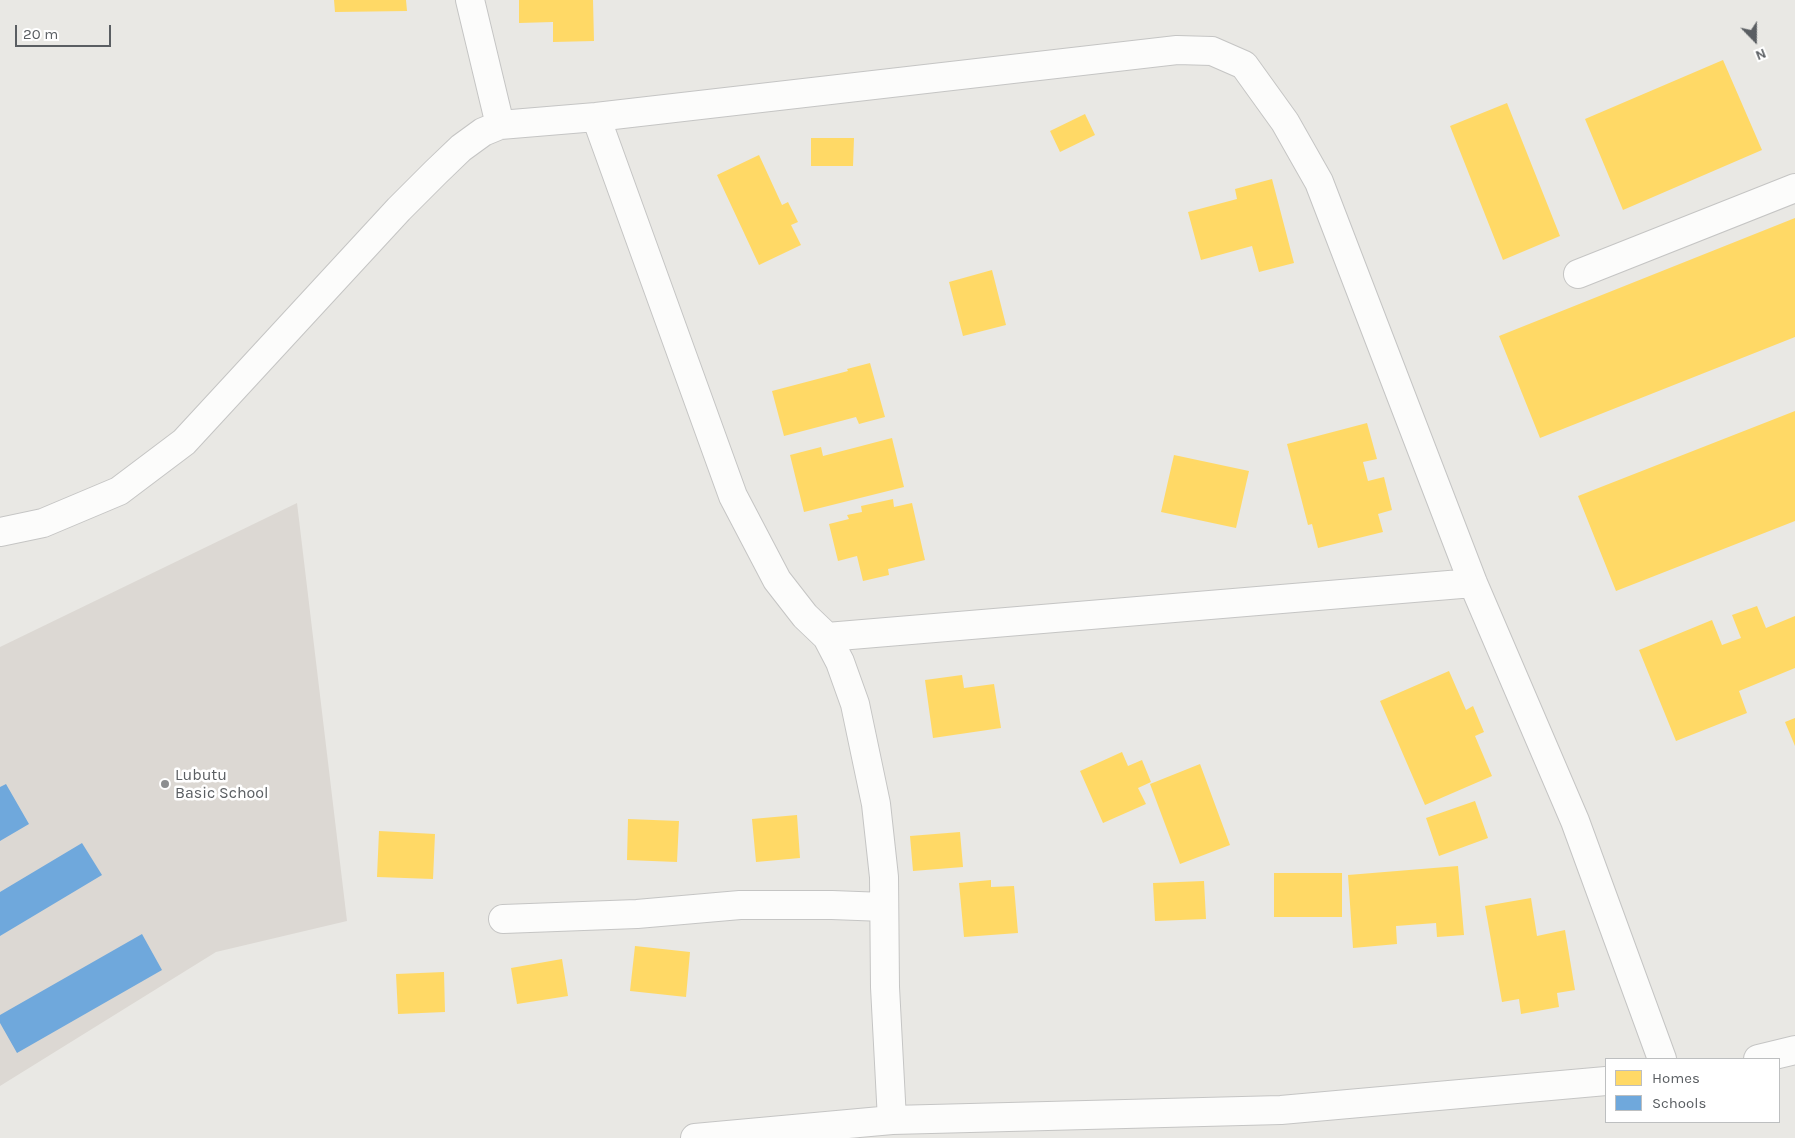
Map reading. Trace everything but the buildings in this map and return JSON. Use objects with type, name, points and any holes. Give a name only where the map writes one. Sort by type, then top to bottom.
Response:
[{"type":"street","points":[[470,0],[500,125]]},
{"type":"street","points":[[0,532],[43,523],[119,491],[184,442],[436,172],[468,143],[483,132],[500,125],[596,116],[1177,50],[1212,51],[1244,65],[1285,122],[1319,182],[1473,583],[1574,821],[1662,1058]]},
{"type":"street","points":[[596,116],[734,496],[777,580],[805,616],[827,636],[840,662],[855,704],[876,804],[884,877],[885,987],[892,1120]]},
{"type":"street","points":[[1578,274],[1795,188]]},
{"type":"street","points":[[827,636],[1473,583]]},
{"type":"street","points":[[504,919],[638,914],[740,905],[832,904],[884,907]]},
{"type":"street","points":[[1762,1058],[1795,1050]]},
{"type":"street","points":[[695,1138],[892,1120],[1281,1110],[1605,1081]]},
{"type":"shaded area","name":"Lubutu Basic School","points":[[297,503],[347,921],[216,952],[0,1086],[0,647]]},
{"type":"place","name":"Lubutu Basic School","points":[[165,784]]}]
